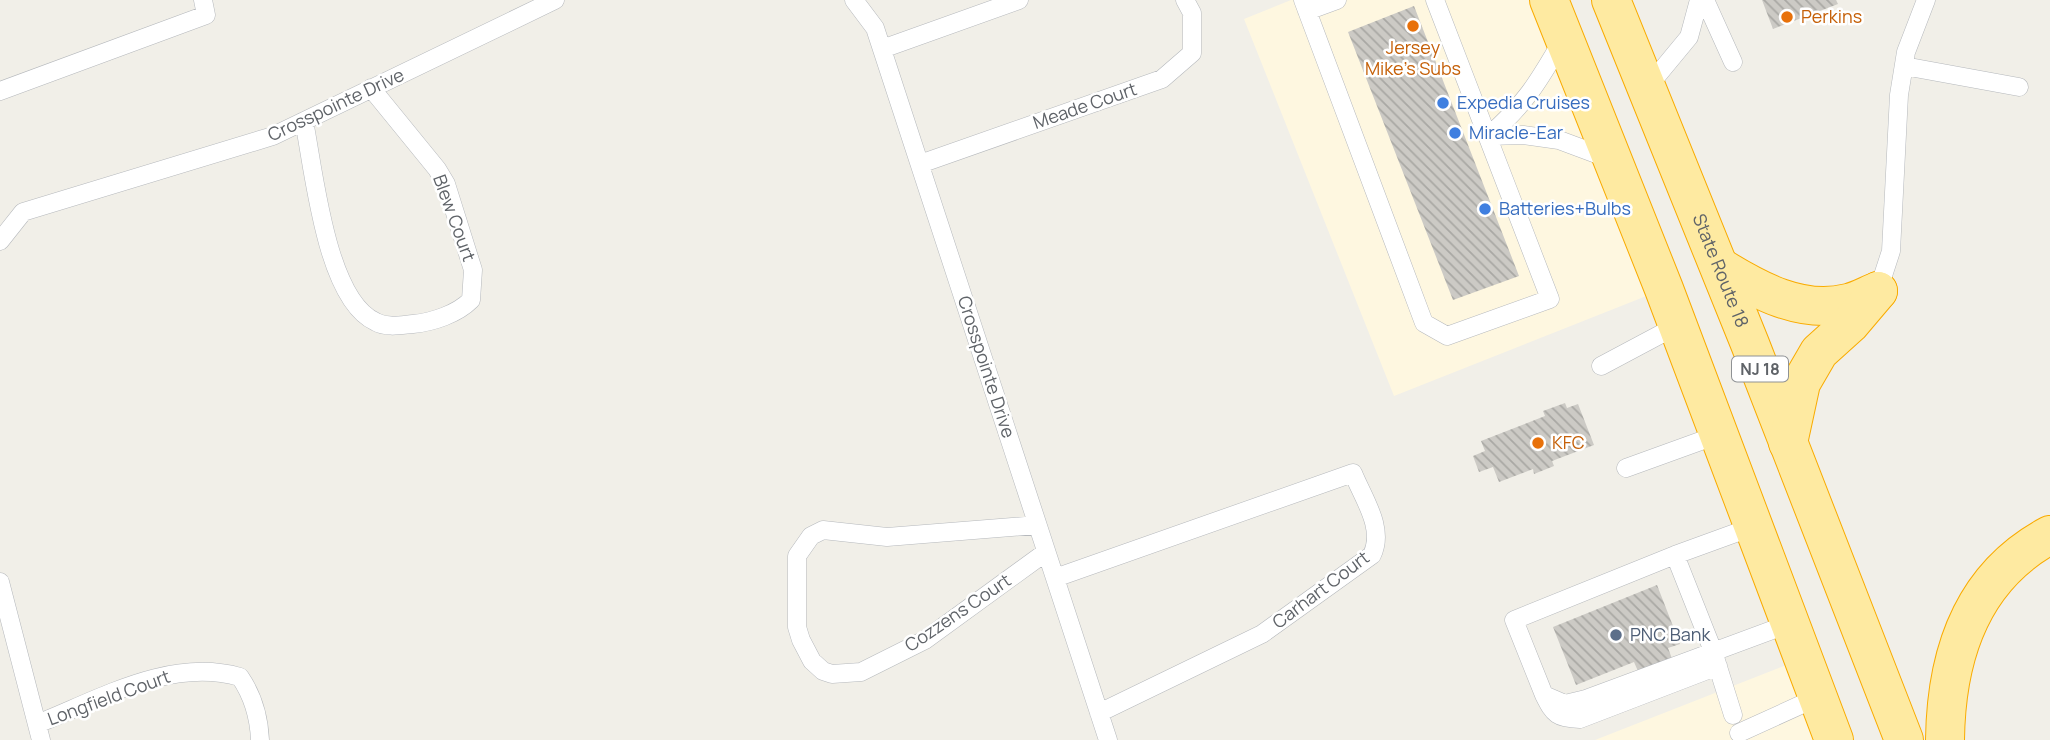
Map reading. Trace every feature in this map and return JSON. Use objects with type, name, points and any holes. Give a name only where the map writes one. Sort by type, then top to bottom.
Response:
[{"type":"highway","points":[[1549,0],[1720,434],[1752,527],[1834,740]]},
{"type":"highway","name":"State Route 18","points":[[1611,0],[1720,267],[1904,740]]},
{"type":"highway","points":[[1720,267],[1750,286],[1786,301],[1821,307],[1849,303],[1878,291]]},
{"type":"highway","points":[[1788,443],[1801,383],[1819,352],[1850,324],[1878,291]]},
{"type":"highway","points":[[1945,740],[1945,699],[1958,643],[1978,601],[2004,568],[2050,535]]},
{"type":"lane","points":[[0,91],[206,15],[203,0]]},
{"type":"lane","name":"Crosspointe Drive","points":[[0,241],[23,212],[273,136],[555,0]]},
{"type":"lane","name":"Crosspointe Drive","points":[[854,0],[875,28],[1108,740]]},
{"type":"lane","points":[[882,49],[1019,0]]},
{"type":"lane","name":"Meade Court","points":[[919,164],[1162,79],[1192,53],[1192,13],[1185,0]]},
{"type":"lane","points":[[1337,0],[1305,6],[1424,323],[1447,336],[1550,299],[1435,0]]},
{"type":"lane","points":[[1646,89],[1689,37],[1699,0]]},
{"type":"lane","points":[[1705,0],[1733,62]]},
{"type":"lane","points":[[1878,291],[1891,251],[1899,94],[1906,52],[1926,0]]},
{"type":"lane","points":[[1488,136],[1512,116],[1534,89],[1564,38]]},
{"type":"lane","points":[[1904,66],[2018,88]]},
{"type":"lane","name":"Blew Court","points":[[304,121],[330,254],[339,279],[364,316],[378,324],[390,326],[438,319],[464,307],[471,300],[473,270],[446,184],[437,169],[371,89]]},
{"type":"lane","points":[[1488,136],[1523,135],[1559,140],[1613,160]]},
{"type":"lane","points":[[1601,366],[1678,325]]},
{"type":"lane","points":[[1626,468],[1720,434]]},
{"type":"lane","name":"Carhart Court","points":[[1055,578],[1353,473],[1377,530],[1377,545],[1371,555],[1262,634],[1099,713]]},
{"type":"lane","name":"Cozzens Court","points":[[1037,525],[887,537],[823,530],[811,536],[797,556],[797,627],[801,640],[812,661],[823,671],[832,674],[861,672],[925,640],[1046,552]]},
{"type":"lane","points":[[1752,527],[1514,620],[1544,695],[1565,704],[1586,699],[1716,658],[1791,623]]},
{"type":"lane","points":[[1675,555],[1716,658],[1733,715]]},
{"type":"lane","points":[[0,582],[39,732]]},
{"type":"lane","name":"Longfield Court","points":[[39,732],[138,684],[189,671],[225,673],[240,677],[251,693],[260,728],[260,740]]},
{"type":"lane","points":[[1739,733],[1818,697]]},
{"type":"shaded area","points":[[1291,0],[1549,0],[1664,289],[1394,396],[1244,19]]},
{"type":"shaded area","points":[[1804,658],[1834,740],[1595,740]]},
{"type":"building","name":"Perkins","points":[[1762,0],[1836,0],[1838,4],[1773,29]]},
{"type":"building","points":[[1414,6],[1519,276],[1453,300],[1348,32]]},
{"type":"building","name":"KFC","points":[[1565,403],[1567,408],[1578,404],[1594,445],[1552,461],[1554,466],[1534,474],[1533,469],[1499,482],[1493,467],[1479,472],[1473,456],[1485,451],[1481,441],[1545,416],[1543,411]]},
{"type":"building","name":"PNC Bank","points":[[1657,585],[1680,644],[1668,648],[1677,672],[1644,685],[1634,662],[1576,685],[1553,627]]},
{"type":"place","name":"Perkins","points":[[1787,17]]},
{"type":"place","name":"Jersey Mike's Subs","points":[[1413,26]]},
{"type":"place","name":"Expedia Cruises","points":[[1443,103]]},
{"type":"place","name":"Miracle-Ear","points":[[1455,133]]},
{"type":"place","name":"Batteries+Bulbs","points":[[1485,209]]},
{"type":"place","name":"KFC","points":[[1538,443]]},
{"type":"place","name":"PNC Bank","points":[[1616,635]]}]
